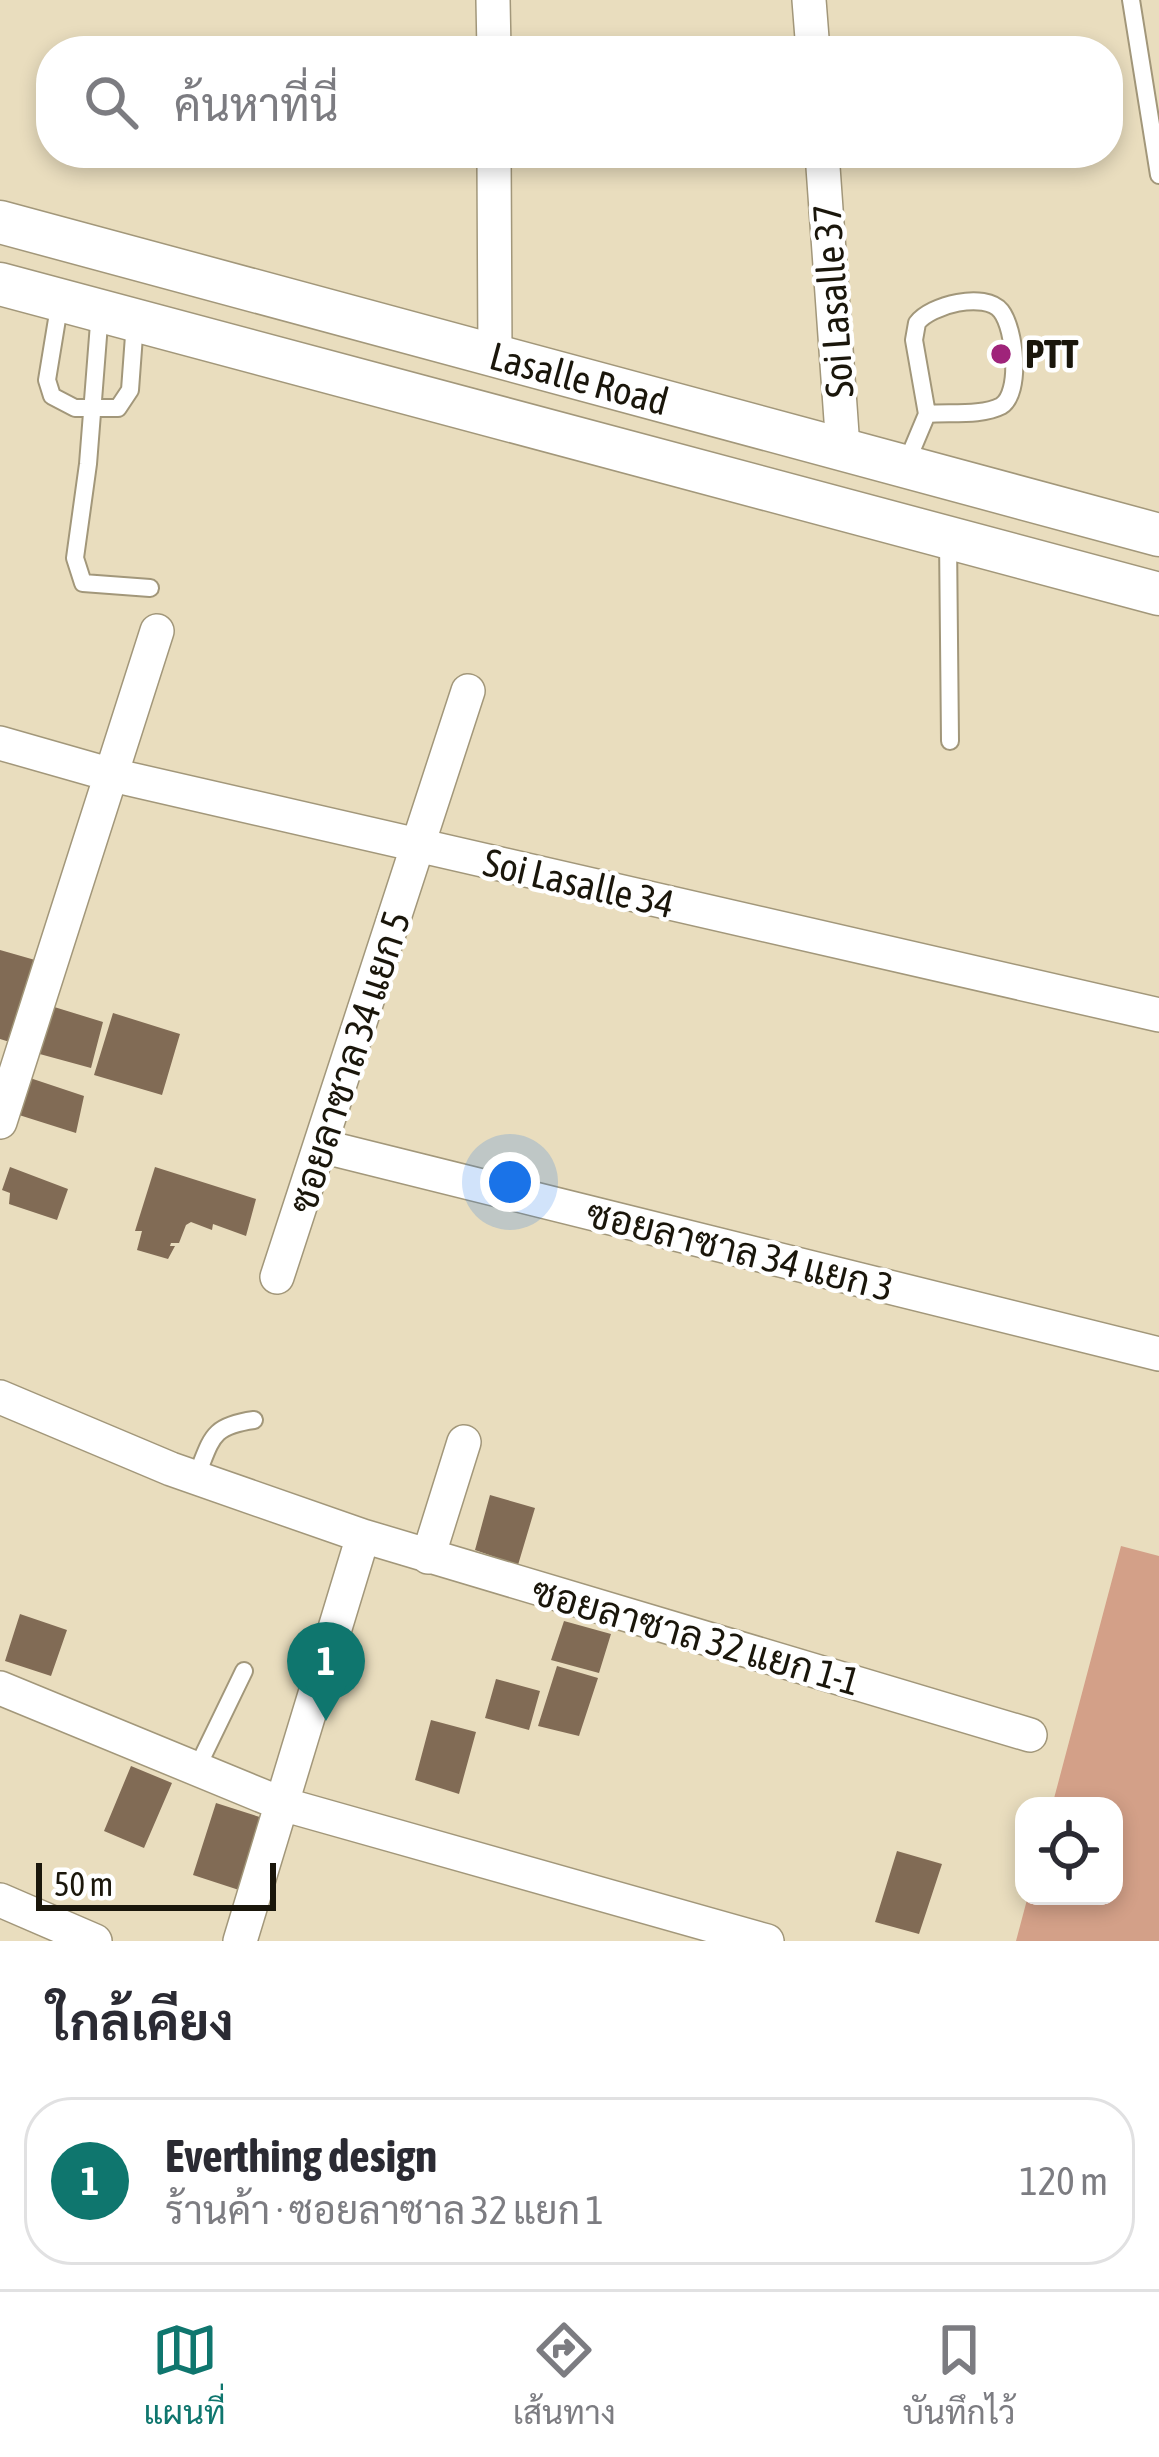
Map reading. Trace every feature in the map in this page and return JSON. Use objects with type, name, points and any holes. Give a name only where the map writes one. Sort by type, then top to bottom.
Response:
[{"type":"street","points":[[494,0],[494,36]]},
{"type":"street","points":[[809,0],[812,36]]},
{"type":"street","points":[[494,168],[496,356]]},
{"type":"street","name":"Soi Lasalle 37","points":[[823,168],[843,448]]},
{"type":"street","name":"Lasalle Road","points":[[0,222],[1159,535]]},
{"type":"street","name":"Lasalle Road","points":[[0,284],[1159,594]]},
{"type":"street","points":[[0,1122],[158,632]]},
{"type":"street","name":"ซอยลาซาล 34 แยก 5","points":[[278,1277],[468,691]]},
{"type":"street","name":"Soi Lasalle 34","points":[[0,743],[112,776],[1159,1016]]},
{"type":"street","name":"ซอยลาซาล 34 แยก 3","points":[[321,1146],[1159,1354]]},
{"type":"street","name":"ซอยลาซาล 32 แยก 1-1","points":[[0,1397],[196,1477],[363,1536],[1030,1735]]},
{"type":"street","points":[[428,1557],[464,1442]]},
{"type":"street","points":[[241,1941],[363,1536]]},
{"type":"street","points":[[0,1688],[282,1804],[767,1941]]},
{"type":"street","points":[[0,1900],[95,1941]]},
{"type":"lane","points":[[1131,0],[1159,175]]},
{"type":"lane","points":[[906,464],[927,414],[914,340],[917,322],[936,307],[989,303],[1000,310],[1007,327],[1016,387],[1012,397],[992,410],[927,414]]},
{"type":"lane","points":[[98,310],[130,390],[118,408],[75,408],[52,396],[47,380],[98,310]]},
{"type":"lane","points":[[98,310],[75,558],[83,584],[150,588]]},
{"type":"lane","points":[[948,537],[950,741]]},
{"type":"lane","points":[[196,1477],[215,1435],[226,1424],[254,1420]]},
{"type":"lane","points":[[196,1768],[244,1671]]},
{"type":"shaded area","points":[[1121,1546],[1159,1556],[1159,1941],[1016,1941],[1026,1905],[1123,1905],[1123,1797],[1054,1797]]},
{"type":"building","points":[[0,950],[35,960],[13,1043],[0,1039]]},
{"type":"building","points":[[51,1006],[103,1022],[91,1068],[36,1053]]},
{"type":"building","points":[[113,1013],[180,1034],[162,1095],[94,1075]]},
{"type":"building","points":[[30,1078],[84,1096],[76,1133],[19,1115]]},
{"type":"building","points":[[10,1167],[68,1189],[57,1220],[9,1204],[10,1193],[2,1190]]},
{"type":"building","points":[[155,1167],[256,1199],[246,1236],[191,1222],[179,1243],[171,1243],[175,1246],[168,1259],[137,1250],[142,1231],[135,1231]]},
{"type":"building","points":[[490,1495],[535,1508],[518,1565],[475,1550]]},
{"type":"building","points":[[20,1614],[67,1630],[51,1676],[5,1661]]},
{"type":"building","points":[[564,1621],[611,1634],[599,1673],[551,1660]]},
{"type":"building","points":[[557,1666],[598,1678],[579,1736],[538,1726]]},
{"type":"building","points":[[496,1679],[540,1691],[529,1730],[485,1718]]},
{"type":"building","points":[[431,1720],[476,1732],[459,1794],[415,1780]]},
{"type":"building","points":[[131,1766],[172,1783],[144,1848],[104,1831]]},
{"type":"building","points":[[216,1803],[263,1818],[239,1890],[193,1875]]},
{"type":"building","points":[[897,1851],[942,1864],[919,1934],[875,1922]]},
{"type":"place","name":"PTT","points":[[1001,354]]},
{"type":"place","name":"Everthing design","points":[[326,1721]]}]
